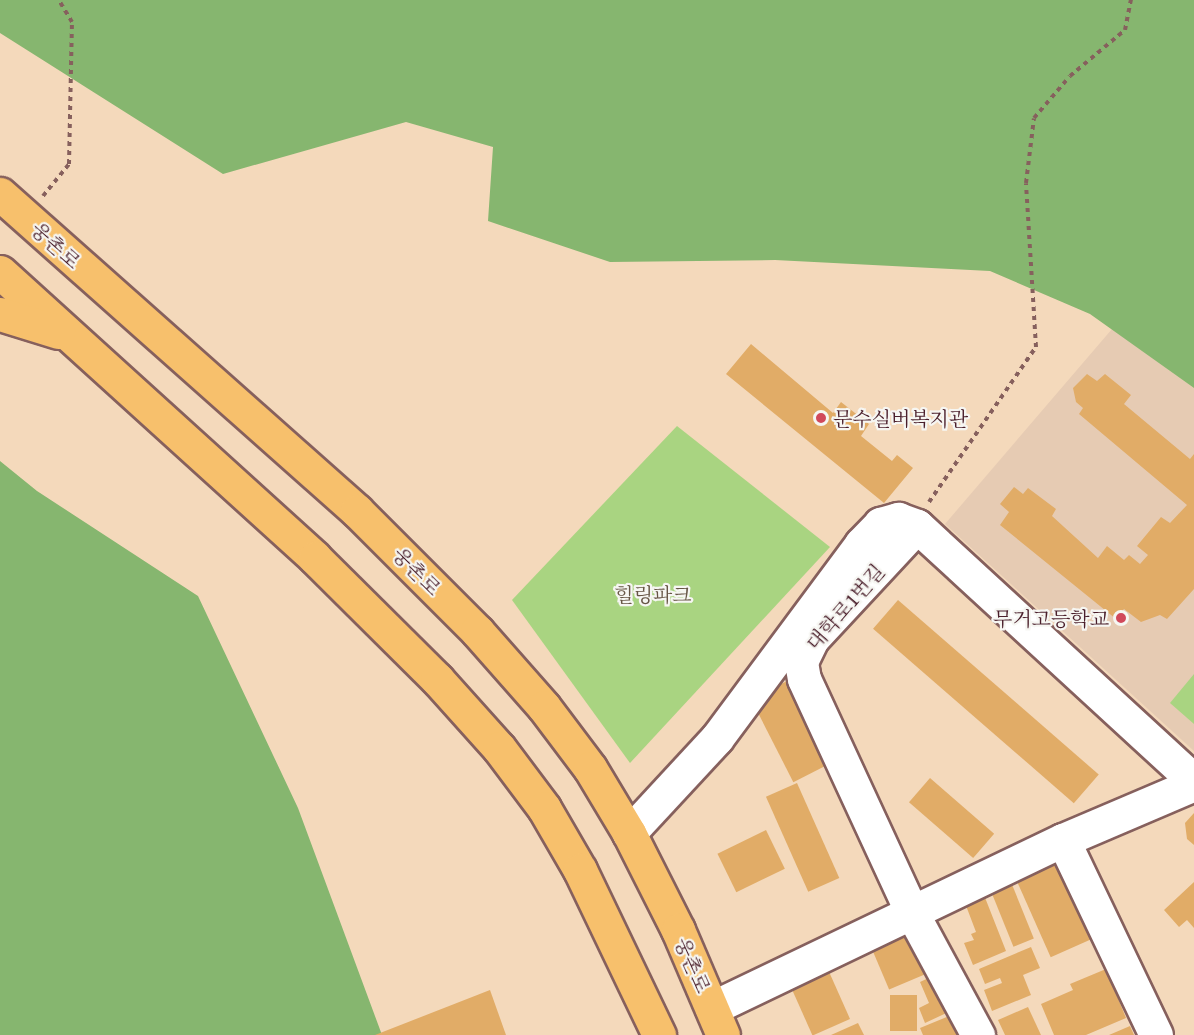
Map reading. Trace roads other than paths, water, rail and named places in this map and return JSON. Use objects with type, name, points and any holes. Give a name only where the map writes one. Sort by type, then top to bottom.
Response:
[{"type":"main road","name":"웅촌로","points":[[0,194],[357,510],[477,631],[544,707],[590,768],[629,833],[718,1022]]},
{"type":"main road","points":[[0,272],[315,558],[437,679],[499,748],[544,808],[580,870],[659,1035]]},
{"type":"main road","points":[[0,314],[74,338]]},
{"type":"street","points":[[629,833],[717,738],[861,544],[879,524],[888,521],[909,520],[916,525],[1194,782],[1063,840],[912,913],[718,1022]]},
{"type":"street","name":"대학로1번길","points":[[916,525],[812,639],[801,662],[804,679],[912,913],[978,1035]]},
{"type":"street","points":[[1063,840],[1156,1035]]},
{"type":"place","name":"문수실버복지관","points":[[821,418]]},
{"type":"place","name":"무거고등학교","points":[[1121,618]]},
{"type":"park label","name":"힐링파크","points":[[653,594]]}]
